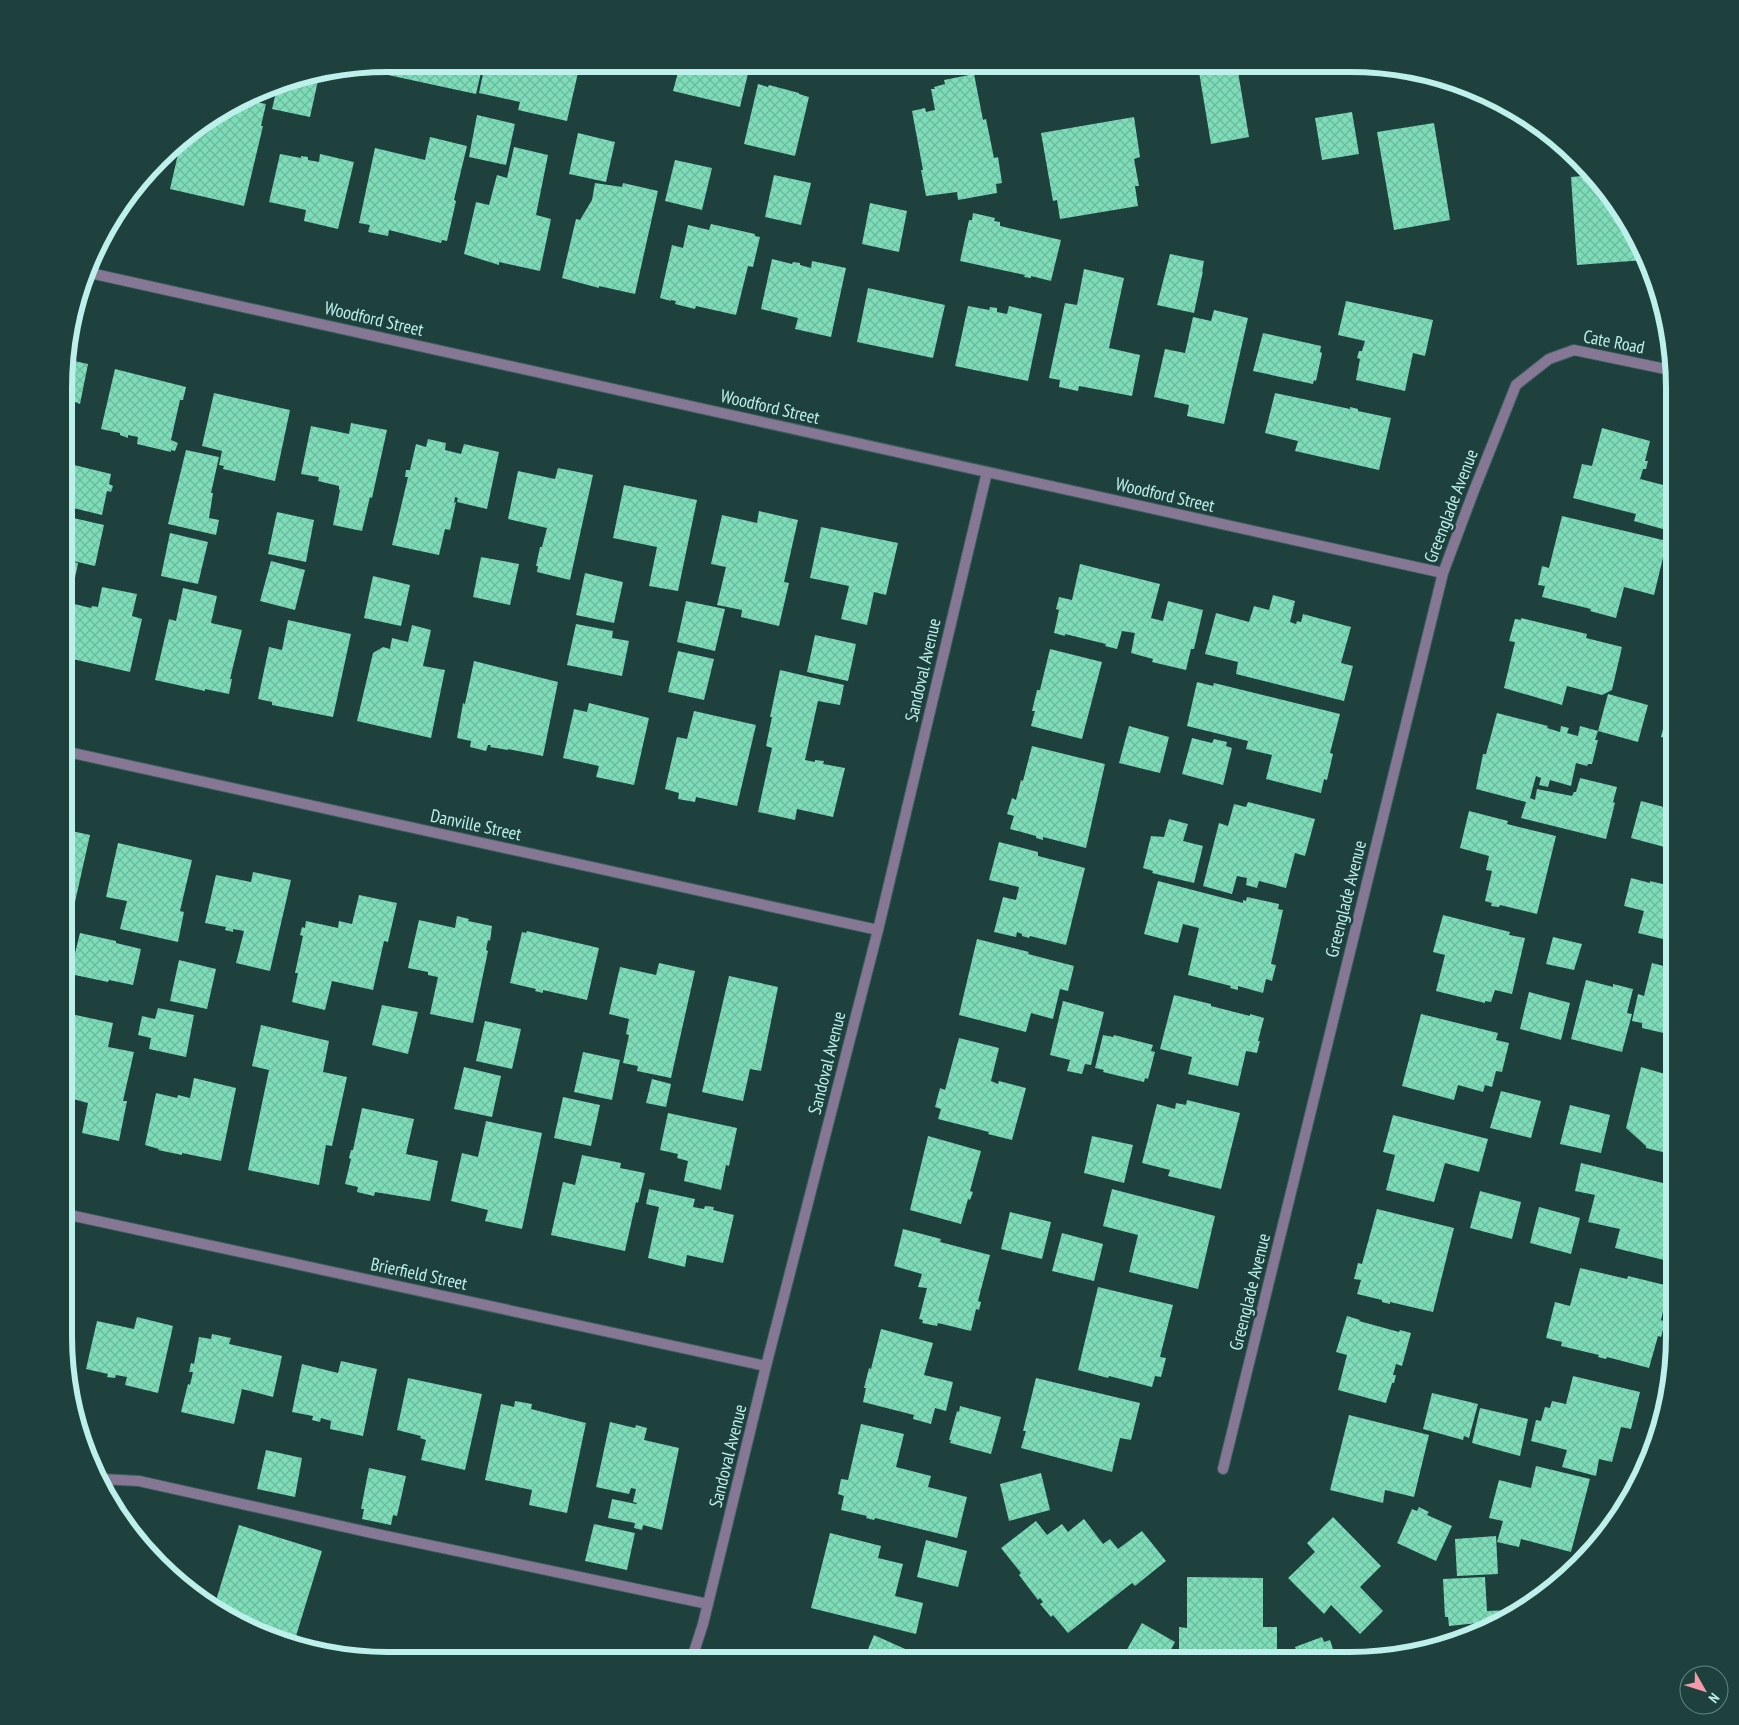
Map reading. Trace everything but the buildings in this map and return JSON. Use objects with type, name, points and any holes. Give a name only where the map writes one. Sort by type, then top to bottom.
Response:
[{"type":"street","name":"Woodford Street","points":[[94,274],[1443,574]]},
{"type":"street","name":"Cate Road","points":[[1549,359],[1574,350],[1666,369]]},
{"type":"street","name":"Greenglade Avenue","points":[[1224,1469],[1443,574],[1473,492],[1516,385],[1549,359]]},
{"type":"street","name":"Sandoval Avenue","points":[[693,1652],[708,1604],[766,1366],[878,930],[987,472]]},
{"type":"street","name":"Danville Street","points":[[73,753],[878,930]]},
{"type":"street","name":"Brierfield Street","points":[[73,1216],[766,1366]]},
{"type":"street","points":[[107,1479],[139,1481],[381,1535],[708,1604]]}]
